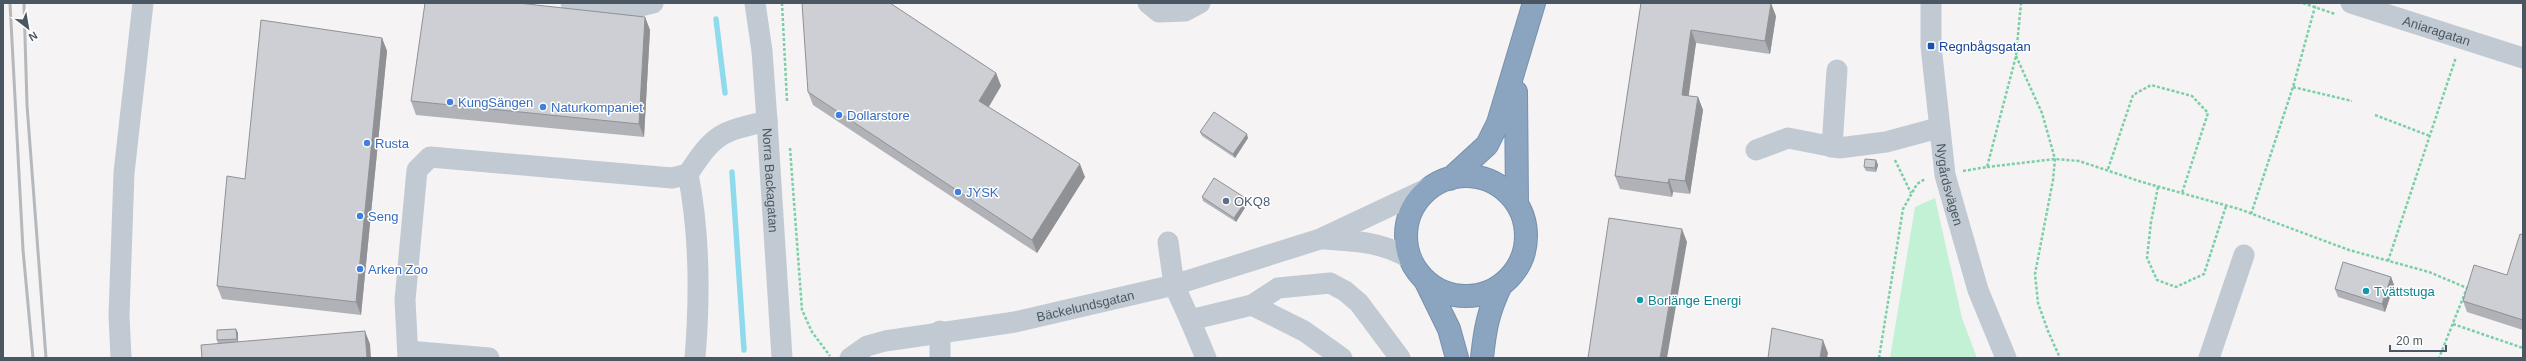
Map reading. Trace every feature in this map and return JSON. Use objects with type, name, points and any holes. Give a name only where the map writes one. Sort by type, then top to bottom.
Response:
[{"type":"highway","points":[[1457,358],[1449,329],[1425,280],[1411,259],[1407,242],[1407,225],[1413,209],[1422,196],[1443,182],[1487,145],[1498,123],[1534,3]]},
{"type":"highway","points":[[1516,65],[1514,127],[1517,204]]},
{"type":"highway","points":[[1425,280],[1436,288],[1462,296],[1489,292],[1501,285],[1517,269],[1525,248],[1525,225],[1517,204],[1509,194],[1488,180],[1469,177],[1443,182]]},
{"type":"highway","points":[[1482,358],[1484,328],[1490,308],[1501,285]]},
{"type":"street","points":[[121,358],[119,315],[124,173],[143,3]]},
{"type":"street","points":[[570,3],[628,9],[653,3]]},
{"type":"street","name":"Norra Backagatan","points":[[755,3],[762,51],[780,301],[782,358]]},
{"type":"street","points":[[1148,3],[1159,12],[1185,11],[1200,3]]},
{"type":"street","name":"Nygårdsvägen","points":[[1931,3],[1930,46],[1938,128],[1945,175],[1978,290],[2006,358]]},
{"type":"street","name":"Aniaragatan","points":[[2351,3],[2523,58]]},
{"type":"street","points":[[1832,147],[1837,70]]},
{"type":"street","points":[[695,358],[698,274],[696,233],[688,174],[705,148],[718,136],[737,128],[767,121]]},
{"type":"street","points":[[1756,150],[1788,138],[1839,148],[1886,142],[1938,128]]},
{"type":"street","points":[[489,358],[408,354],[405,300],[417,170],[430,157],[650,178],[672,178],[688,174]]},
{"type":"street","name":"Bäckelundsgatan","points":[[850,358],[867,346],[885,341],[940,331],[1015,322],[1174,285],[1320,239],[1443,182]]},
{"type":"street","name":"Bäckelundsgatan","points":[[1320,239],[1370,242],[1396,250],[1411,259]]},
{"type":"street","points":[[1168,242],[1174,285],[1206,358]]},
{"type":"street","points":[[2209,358],[2244,255]]},
{"type":"street","points":[[1190,320],[1252,305],[1278,288],[1330,283],[1345,291],[1359,303],[1400,358]]},
{"type":"street","points":[[1252,305],[1304,331],[1342,358]]},
{"type":"street","points":[[940,331],[940,358]]},
{"type":"path","points":[[782,3],[788,105]]},
{"type":"path","points":[[2251,214],[2293,87],[2316,3]]},
{"type":"path","points":[[2388,261],[2456,55]]},
{"type":"path","points":[[2016,56],[2042,113],[2055,159],[2053,180],[2035,274],[2038,303],[2060,358]]},
{"type":"path","points":[[2108,169],[2133,95],[2151,85],[2192,96],[2208,113],[2182,193]]},
{"type":"path","points":[[2293,87],[2352,101]]},
{"type":"path","points":[[2375,116],[2430,136]]},
{"type":"path","points":[[1886,142],[1912,193]]},
{"type":"path","points":[[790,144],[802,310],[812,332],[832,358]]},
{"type":"path","points":[[1987,167],[2055,159],[2079,160],[2251,214],[2349,250],[2429,272],[2467,288],[2439,358]]},
{"type":"path","points":[[2158,186],[2151,222],[2147,258],[2157,280],[2176,287],[2204,274],[2226,206]]},
{"type":"path","points":[[2453,324],[2523,348]]},
{"type":"green space","points":[[1935,198],[1962,318],[1977,358],[1890,358],[1915,207]]},
{"type":"building","points":[[425,3],[518,3],[645,17],[639,124],[411,101]]},
{"type":"building","points":[[802,3],[890,3],[996,73],[979,101],[1080,164],[1032,240],[808,92]]},
{"type":"building","points":[[1641,3],[1771,3],[1765,41],[1691,30],[1682,95],[1698,97],[1685,181],[1669,179],[1668,183],[1615,176]]},
{"type":"building","points":[[261,20],[382,38],[356,302],[217,286],[227,176],[245,179]]},
{"type":"building","points":[[1214,112],[1247,134],[1233,154],[1200,132]]},
{"type":"building","points":[[1865,159],[1876,160],[1875,168],[1864,167]]},
{"type":"building","points":[[1214,178],[1247,199],[1234,218],[1202,197]]},
{"type":"building","name":"Borlänge Energi","points":[[1609,218],[1682,229],[1660,358],[1588,358]]},
{"type":"building","points":[[2520,234],[2523,235],[2523,320],[2463,301],[2474,265],[2507,275]]},
{"type":"building","name":"Tvättstuga","points":[[2343,262],[2391,277],[2382,304],[2335,289]]},
{"type":"building","points":[[1772,328],[1823,340],[1820,358],[1768,358]]},
{"type":"building","points":[[236,329],[237,339],[217,340],[217,330]]},
{"type":"building","points":[[365,331],[367,358],[202,358],[201,345]]},
{"type":"waterway","points":[[716,19],[725,93]]},
{"type":"waterway","points":[[732,172],[744,350]]},
{"type":"railway","points":[[10,3],[23,250],[33,358]]},
{"type":"railway","points":[[24,3],[27,105],[46,358]]},
{"type":"place","name":"Regnbågsgatan","points":[[1931,46]]},
{"type":"place","name":"KungSängen","points":[[450,102]]},
{"type":"place","name":"Naturkompaniet","points":[[543,107]]},
{"type":"place","name":"Dollarstore","points":[[839,115]]},
{"type":"place","name":"Rusta","points":[[367,143]]},
{"type":"place","name":"JYSK","points":[[958,192]]},
{"type":"place","name":"OKQ8","points":[[1226,201]]},
{"type":"place","name":"Seng","points":[[360,216]]},
{"type":"place","name":"Arken Zoo","points":[[360,269]]},
{"type":"place","name":"Tvättstuga","points":[[2366,291]]},
{"type":"place","name":"Borlänge Energi","points":[[1640,300]]}]
